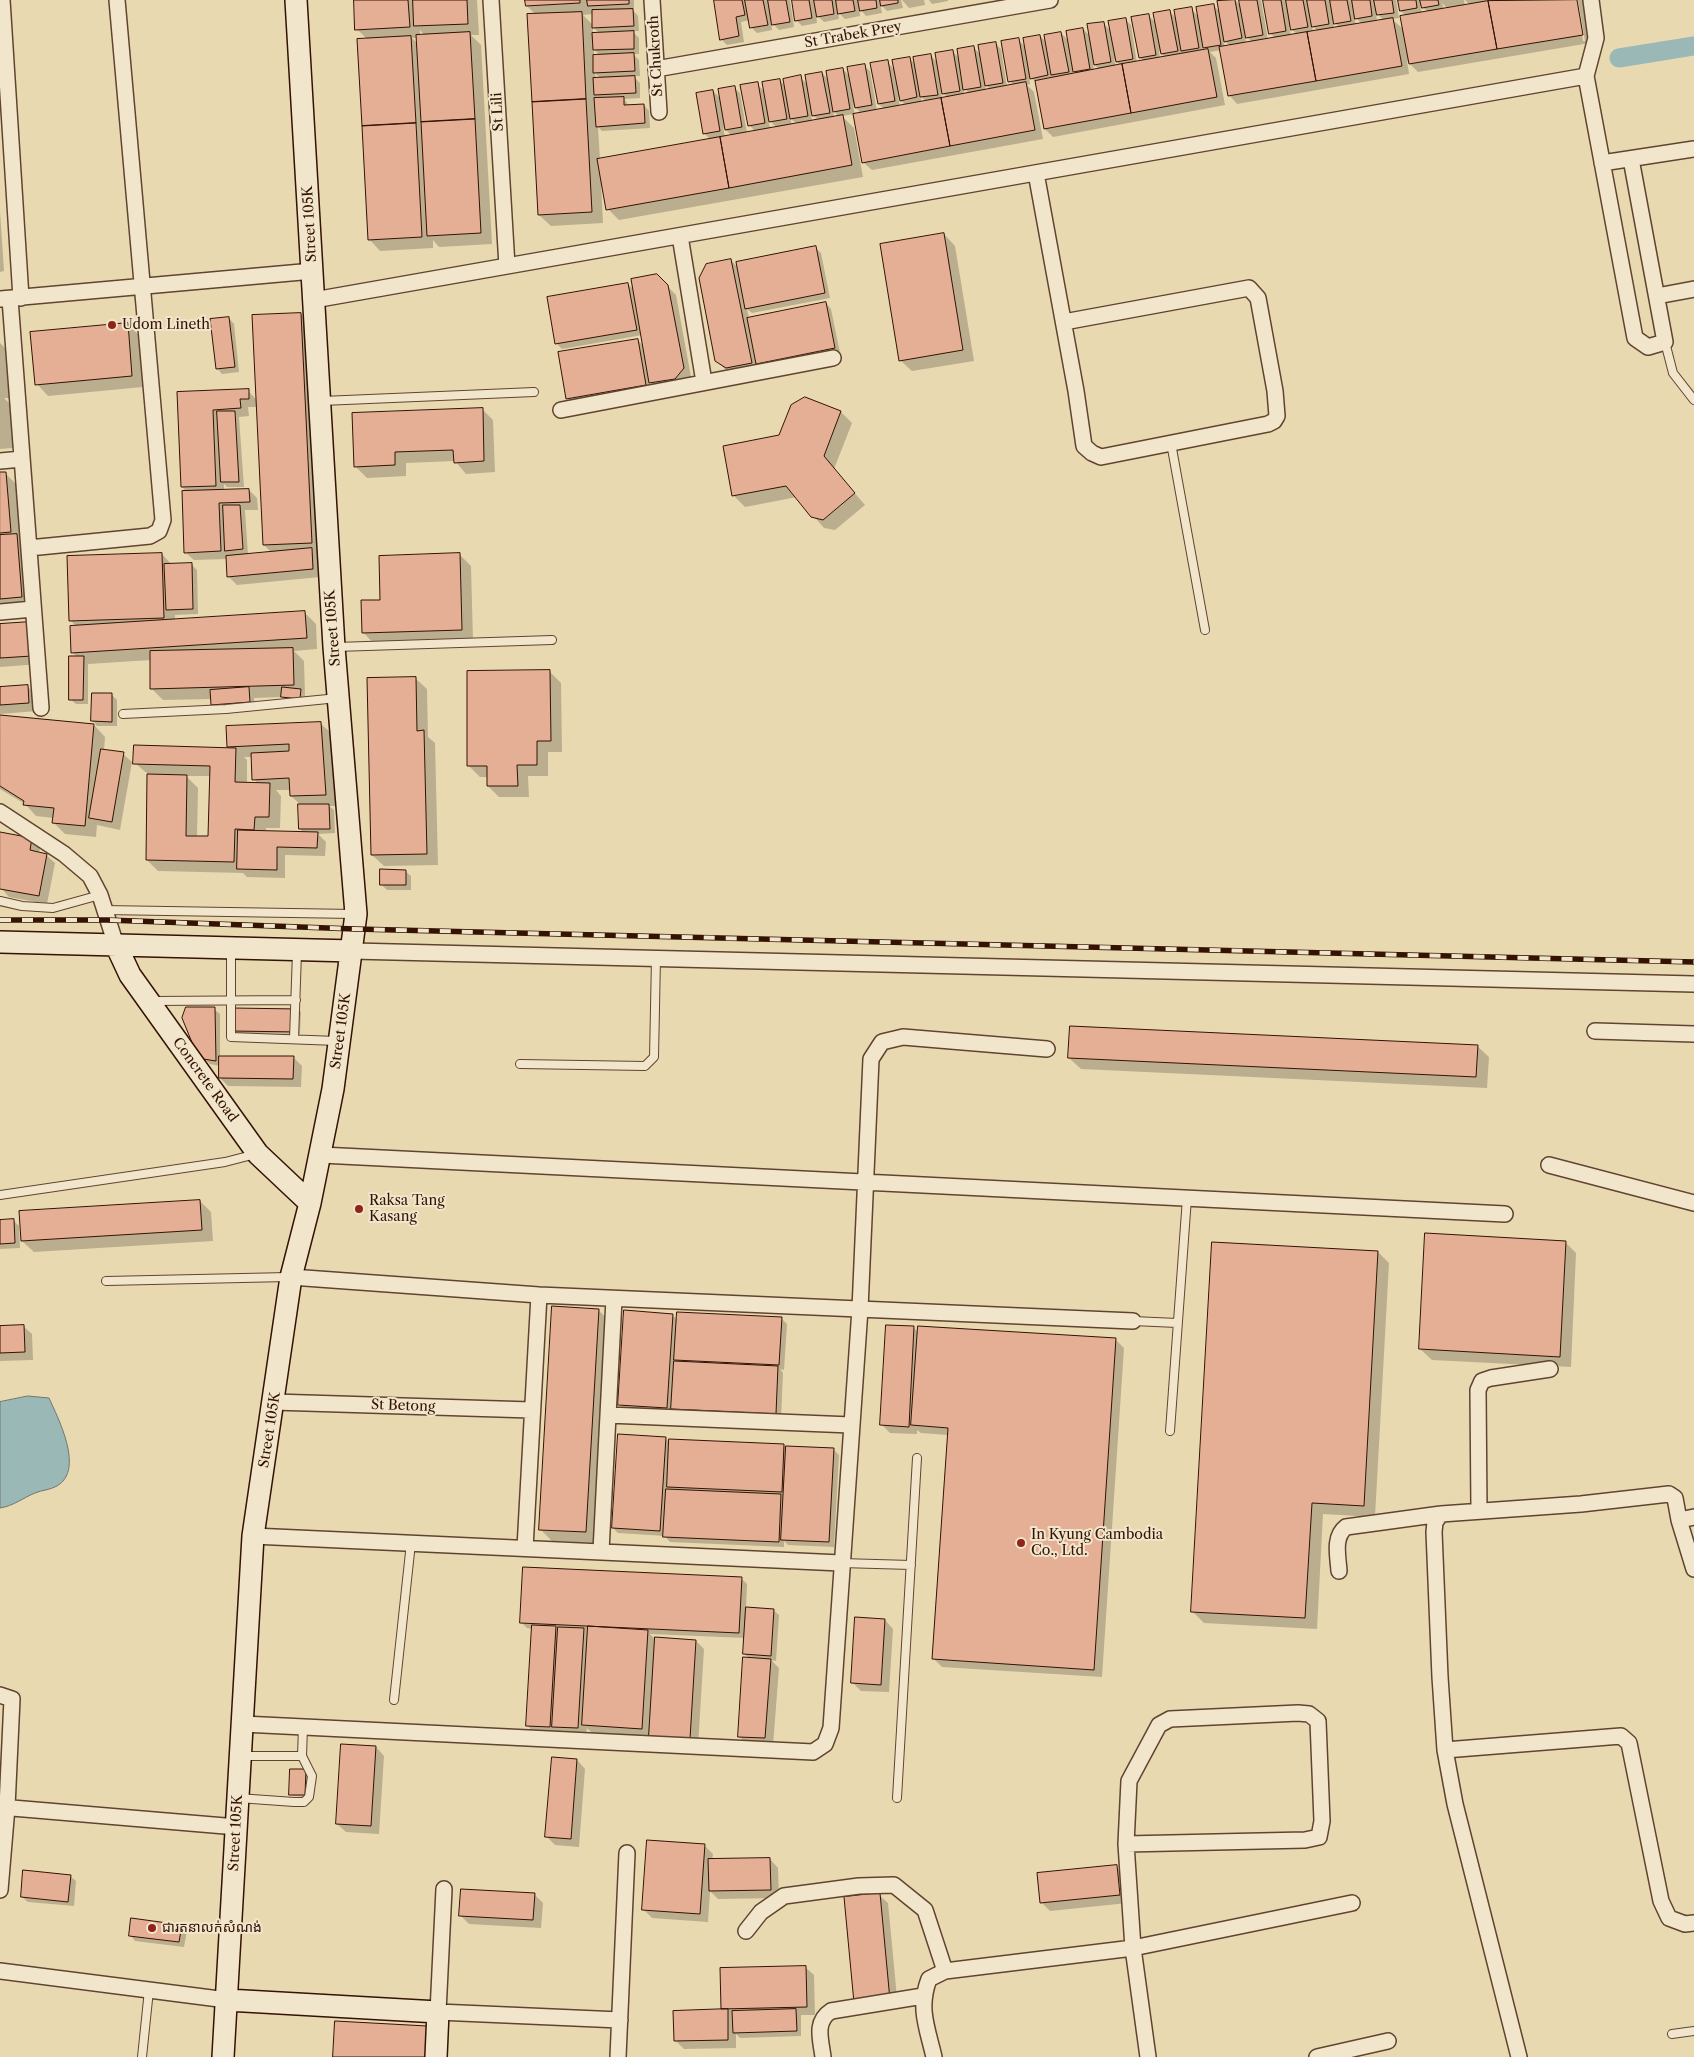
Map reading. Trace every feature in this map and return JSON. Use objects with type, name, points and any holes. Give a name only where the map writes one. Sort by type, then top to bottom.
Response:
[{"type":"main road","name":"Street 105K","points":[[223,2057],[253,1536],[292,1276],[321,1155],[340,1041],[353,951],[356,914],[334,647],[296,0]]},
{"type":"main road","points":[[0,942],[353,951]]},
{"type":"main road","name":"Concrete Road","points":[[116,945],[130,975],[258,1154],[310,1203]]},
{"type":"main road","points":[[227,2000],[438,2012],[436,2057]]},
{"type":"street","points":[[2,0],[10,299],[41,708]]},
{"type":"street","points":[[29,548],[150,536],[159,530],[163,520],[117,0]]},
{"type":"street","points":[[491,0],[507,266]]},
{"type":"street","name":"St Chukroth","points":[[652,0],[659,112]]},
{"type":"street","name":"St Trabek Prey","points":[[656,69],[1050,0]]},
{"type":"street","points":[[1590,0],[1596,38],[1586,76],[1635,338],[1648,348],[1665,342],[1631,159]]},
{"type":"street","points":[[314,300],[1586,76]]},
{"type":"street","points":[[1602,163],[1694,149]]},
{"type":"street","points":[[1036,173],[1064,322],[1084,446],[1092,453],[1102,457],[1268,424],[1278,416],[1258,298],[1255,292],[1246,288],[1064,322]]},
{"type":"street","points":[[680,236],[704,382]]},
{"type":"street","points":[[10,299],[313,271]]},
{"type":"street","points":[[1657,296],[1694,290]]},
{"type":"street","points":[[561,410],[833,358]]},
{"type":"street","points":[[0,461],[22,459]]},
{"type":"street","points":[[0,612],[33,609]]},
{"type":"street","points":[[0,812],[64,854],[90,876],[100,895],[116,945]]},
{"type":"street","points":[[353,951],[1694,984]]},
{"type":"street","points":[[1595,1031],[1694,1034]]},
{"type":"street","points":[[243,1724],[813,1752],[825,1744],[831,1728],[860,1309],[871,1059],[882,1042],[903,1037],[1047,1050]]},
{"type":"street","points":[[321,1155],[1505,1214]]},
{"type":"street","points":[[1549,1165],[1694,1203]]},
{"type":"street","points":[[292,1276],[539,1295],[1132,1321]]},
{"type":"street","points":[[525,1548],[531,1410],[539,1295]]},
{"type":"street","points":[[601,1551],[614,1298]]},
{"type":"street","points":[[1479,1511],[1478,1390],[1482,1381],[1550,1369]]},
{"type":"street","name":"St Betong","points":[[274,1402],[531,1410]]},
{"type":"street","points":[[608,1415],[851,1425]]},
{"type":"street","points":[[1339,1572],[1338,1540],[1340,1532],[1346,1527],[1441,1514],[1581,1504],[1669,1494],[1675,1498],[1686,1518],[1694,1569]]},
{"type":"street","points":[[1441,1514],[1435,1522],[1434,1532],[1445,1750],[1455,1804],[1519,2057]]},
{"type":"street","points":[[253,1536],[841,1563]]},
{"type":"street","points":[[0,1695],[12,1699],[0,1890]]},
{"type":"street","points":[[1126,1844],[1306,1840],[1319,1837],[1322,1820],[1318,1721],[1309,1714],[1298,1713],[1170,1719],[1159,1725],[1129,1781],[1126,1844],[1133,1948],[1148,2057]]},
{"type":"street","points":[[1445,1750],[1621,1736],[1629,1743],[1661,1901],[1669,1918],[1685,1924],[1694,1923]]},
{"type":"street","points":[[4,1807],[237,1827]]},
{"type":"street","points":[[618,2057],[628,1853]]},
{"type":"street","points":[[746,1930],[761,1912],[784,1896],[859,1886],[894,1885],[925,1910],[945,1972]]},
{"type":"street","points":[[444,1889],[438,2012],[620,2020]]},
{"type":"street","points":[[934,2057],[923,1996],[929,1979],[945,1972],[1133,1948],[1352,1903]]},
{"type":"street","points":[[0,1971],[227,2000]]},
{"type":"street","points":[[823,2057],[820,2023],[823,2016],[831,2011],[923,1996]]},
{"type":"street","points":[[1317,2057],[1388,2041]]},
{"type":"lane","points":[[1665,342],[1673,373],[1694,400]]},
{"type":"lane","points":[[320,401],[534,392]]},
{"type":"lane","points":[[1171,443],[1204,630]]},
{"type":"lane","points":[[334,647],[552,640]]},
{"type":"lane","points":[[123,714],[226,709],[338,698]]},
{"type":"lane","points":[[0,900],[22,906],[53,908],[100,895]]},
{"type":"lane","points":[[104,910],[356,914]]},
{"type":"lane","points":[[231,948],[231,1037],[340,1041]]},
{"type":"lane","points":[[294,1039],[298,950]]},
{"type":"lane","points":[[520,1064],[645,1066],[654,1057],[656,958]]},
{"type":"lane","points":[[149,1002],[296,1000]]},
{"type":"lane","points":[[0,1195],[226,1162],[258,1154]]},
{"type":"lane","points":[[1170,1431],[1176,1323],[1187,1198]]},
{"type":"lane","points":[[106,1281],[292,1276]]},
{"type":"lane","points":[[1132,1321],[1176,1323]]},
{"type":"lane","points":[[897,1798],[917,1458]]},
{"type":"lane","points":[[394,1700],[410,1543]]},
{"type":"lane","points":[[841,1563],[911,1565]]},
{"type":"lane","points":[[238,1798],[304,1802],[309,1797],[312,1776],[302,1756],[303,1727]]},
{"type":"lane","points":[[241,1756],[302,1756]]},
{"type":"lane","points":[[142,2057],[149,1990]]},
{"type":"lane","points":[[1672,2034],[1694,2031]]},
{"type":"water","points":[[28,1396],[49,1398],[67,1444],[69,1468],[65,1478],[57,1486],[0,1508],[0,1402]]},
{"type":"building","points":[[354,0],[408,0],[410,27],[355,30]]},
{"type":"building","points":[[413,0],[467,0],[468,24],[414,26]]},
{"type":"building","points":[[525,0],[580,0],[580,3],[526,6]]},
{"type":"building","points":[[587,0],[629,0],[629,4],[588,6]]},
{"type":"building","points":[[714,0],[742,0],[745,15],[736,17],[739,36],[720,40]]},
{"type":"building","points":[[745,0],[763,0],[768,25],[750,28]]},
{"type":"building","points":[[768,0],[786,0],[790,22],[772,25]]},
{"type":"building","points":[[792,0],[809,0],[812,18],[795,21]]},
{"type":"building","points":[[814,0],[832,0],[834,14],[817,17]]},
{"type":"building","points":[[836,0],[853,0],[855,11],[838,14]]},
{"type":"building","points":[[858,0],[876,0],[877,8],[860,11]]},
{"type":"building","points":[[880,0],[898,0],[898,3],[881,6]]},
{"type":"building","points":[[1235,0],[1242,38],[1224,42],[1217,1]]},
{"type":"building","points":[[1239,0],[1257,0],[1263,35],[1246,38]]},
{"type":"building","points":[[1263,0],[1281,0],[1286,31],[1269,34]]},
{"type":"building","points":[[1286,0],[1303,0],[1308,27],[1291,30]]},
{"type":"building","points":[[1307,0],[1325,0],[1329,24],[1312,27]]},
{"type":"building","points":[[1330,0],[1347,0],[1351,21],[1334,24]]},
{"type":"building","points":[[1352,0],[1370,0],[1372,16],[1355,19]]},
{"type":"building","points":[[1374,0],[1392,0],[1394,13],[1377,15]]},
{"type":"building","points":[[1398,0],[1416,0],[1417,8],[1400,11]]},
{"type":"building","points":[[1420,0],[1438,0],[1439,5],[1422,8]]},
{"type":"building","points":[[1577,0],[1583,35],[1497,49],[1488,1]]},
{"type":"building","points":[[1488,1],[1497,49],[1409,64],[1400,16]]},
{"type":"building","points":[[1214,4],[1221,45],[1203,48],[1196,7]]},
{"type":"building","points":[[1192,7],[1199,48],[1181,51],[1174,10]]},
{"type":"building","points":[[633,9],[634,26],[592,28],[592,10]]},
{"type":"building","points":[[1170,10],[1178,51],[1161,54],[1153,13]]},
{"type":"building","points":[[582,12],[586,99],[532,102],[527,14]]},
{"type":"building","points":[[1149,14],[1156,55],[1139,58],[1131,17]]},
{"type":"building","points":[[1126,18],[1133,59],[1116,62],[1108,21]]},
{"type":"building","points":[[1393,18],[1402,66],[1316,81],[1307,32]]},
{"type":"building","points":[[1104,22],[1111,62],[1094,65],[1087,24]]},
{"type":"building","points":[[1083,28],[1090,69],[1073,72],[1066,31]]},
{"type":"building","points":[[634,31],[634,49],[593,50],[592,33]]},
{"type":"building","points":[[470,32],[475,119],[421,122],[416,35]]},
{"type":"building","points":[[1061,32],[1069,72],[1051,75],[1044,35]]},
{"type":"building","points":[[1307,32],[1316,81],[1228,96],[1219,47]]},
{"type":"building","points":[[1040,35],[1048,75],[1030,79],[1023,38]]},
{"type":"building","points":[[411,36],[416,123],[362,126],[357,39]]},
{"type":"building","points":[[1019,38],[1026,79],[1008,82],[1001,41]]},
{"type":"building","points":[[996,42],[1003,83],[985,86],[978,45]]},
{"type":"building","points":[[974,46],[981,87],[963,90],[957,49]]},
{"type":"building","points":[[1208,49],[1217,97],[1131,113],[1122,64]]},
{"type":"building","points":[[953,50],[960,91],[942,94],[935,53]]},
{"type":"building","points":[[634,53],[635,71],[593,73],[593,55]]},
{"type":"building","points":[[931,54],[938,95],[920,97],[913,57]]},
{"type":"building","points":[[910,57],[917,97],[900,101],[892,60]]},
{"type":"building","points":[[888,60],[895,101],[878,104],[870,63]]},
{"type":"building","points":[[865,64],[872,105],[855,108],[847,67]]},
{"type":"building","points":[[1122,64],[1131,113],[1044,129],[1035,81]]},
{"type":"building","points":[[843,68],[850,109],[833,112],[826,71]]},
{"type":"building","points":[[822,72],[830,113],[812,116],[805,75]]},
{"type":"building","points":[[801,75],[808,116],[790,119],[783,79]]},
{"type":"building","points":[[635,76],[636,93],[594,95],[593,78]]},
{"type":"building","points":[[780,79],[787,119],[769,122],[762,82]]},
{"type":"building","points":[[758,82],[765,123],[748,126],[740,85]]},
{"type":"building","points":[[1026,82],[1035,130],[950,146],[941,98]]},
{"type":"building","points":[[735,86],[742,127],[725,130],[718,89]]},
{"type":"building","points":[[713,90],[720,131],[703,134],[696,93]]},
{"type":"building","points":[[624,97],[624,105],[644,104],[645,123],[596,127],[594,98]]},
{"type":"building","points":[[941,98],[950,146],[862,163],[853,114]]},
{"type":"building","points":[[586,99],[592,212],[538,215],[532,102]]},
{"type":"building","points":[[843,115],[852,165],[729,188],[720,137]]},
{"type":"building","points":[[475,119],[481,233],[427,236],[421,122]]},
{"type":"building","points":[[416,123],[422,237],[368,240],[362,126]]},
{"type":"building","points":[[720,137],[729,188],[606,210],[597,159]]},
{"type":"building","points":[[944,233],[963,350],[899,361],[880,244]]},
{"type":"building","points":[[816,246],[825,293],[745,309],[736,262]]},
{"type":"building","points":[[731,259],[752,363],[726,368],[715,361],[699,278],[706,264]]},
{"type":"building","points":[[657,274],[668,285],[684,368],[675,379],[649,383],[631,279]]},
{"type":"building","points":[[628,283],[637,330],[555,344],[547,297]]},
{"type":"building","points":[[826,302],[835,348],[756,364],[747,318]]},
{"type":"building","points":[[301,313],[312,543],[263,545],[252,315]]},
{"type":"building","points":[[229,317],[235,367],[216,369],[210,319]]},
{"type":"building","points":[[128,323],[132,376],[35,385],[30,332]]},
{"type":"building","points":[[638,339],[646,385],[566,399],[558,352]]},
{"type":"building","points":[[249,389],[249,399],[240,399],[241,408],[213,410],[216,486],[181,487],[177,392]]},
{"type":"building","points":[[805,397],[841,411],[824,456],[855,493],[823,520],[811,517],[786,486],[732,496],[723,446],[779,435],[791,405]]},
{"type":"building","points":[[483,408],[484,461],[454,463],[453,450],[395,452],[395,465],[354,467],[352,413]]},
{"type":"building","points":[[217,411],[235,411],[239,482],[221,482]]},
{"type":"building","points":[[0,472],[6,472],[11,532],[0,533]]},
{"type":"building","points":[[249,489],[250,502],[219,503],[221,551],[184,553],[182,491]]},
{"type":"building","points":[[223,505],[240,505],[243,549],[225,551]]},
{"type":"building","points":[[17,534],[22,597],[0,599],[0,535]]},
{"type":"building","points":[[312,548],[313,569],[227,577],[226,556]]},
{"type":"building","points":[[162,553],[164,618],[69,621],[67,556]]},
{"type":"building","points":[[460,553],[462,630],[362,633],[361,600],[380,600],[379,556]]},
{"type":"building","points":[[192,563],[193,609],[166,610],[164,564]]},
{"type":"building","points":[[305,611],[307,638],[71,653],[70,626]]},
{"type":"building","points":[[30,622],[32,656],[0,658],[0,624]]},
{"type":"building","points":[[293,648],[294,685],[150,689],[150,651]]},
{"type":"building","points":[[69,656],[84,656],[83,700],[69,700]]},
{"type":"building","points":[[550,670],[551,741],[537,741],[537,765],[517,765],[518,786],[487,786],[487,766],[467,766],[467,671]]},
{"type":"building","points":[[416,677],[417,731],[424,730],[427,854],[371,855],[367,678]]},
{"type":"building","points":[[28,685],[29,703],[0,705],[0,687]]},
{"type":"building","points":[[249,687],[250,702],[211,705],[210,690]]},
{"type":"building","points":[[282,687],[301,689],[300,699],[281,697]]},
{"type":"building","points":[[92,693],[112,693],[112,722],[91,721]]},
{"type":"building","points":[[0,715],[94,724],[85,826],[52,823],[54,808],[23,805],[24,801],[0,786]]},
{"type":"building","points":[[321,722],[326,795],[290,796],[289,778],[252,780],[251,753],[289,751],[289,744],[227,747],[226,726]]},
{"type":"building","points":[[134,745],[236,748],[235,782],[270,783],[269,817],[255,817],[254,830],[235,829],[234,862],[146,860],[147,774],[187,775],[186,836],[208,836],[210,766],[133,764]]},
{"type":"building","points":[[101,749],[124,752],[112,822],[89,818]]},
{"type":"building","points":[[298,804],[329,804],[330,829],[299,829]]},
{"type":"building","points":[[238,830],[318,832],[317,848],[277,847],[277,870],[237,869]]},
{"type":"building","points":[[0,832],[32,838],[30,850],[47,854],[39,896],[0,889]]},
{"type":"building","points":[[380,869],[406,870],[406,885],[380,885]]},
{"type":"building","points":[[186,1007],[215,1007],[216,1061],[203,1059],[193,1045],[182,1018]]},
{"type":"building","points":[[232,1008],[299,1009],[298,1032],[231,1031]]},
{"type":"building","points":[[1070,1026],[1478,1045],[1476,1077],[1068,1058]]},
{"type":"building","points":[[219,1056],[294,1056],[293,1079],[219,1078]]},
{"type":"building","points":[[200,1200],[202,1230],[21,1241],[19,1211]]},
{"type":"building","points":[[14,1219],[15,1243],[0,1244],[0,1220]]},
{"type":"building","points":[[1425,1233],[1566,1241],[1560,1357],[1419,1349]]},
{"type":"building","points":[[1212,1242],[1378,1251],[1364,1506],[1312,1503],[1305,1618],[1191,1612]]},
{"type":"building","points":[[552,1306],[599,1309],[586,1532],[539,1530]]},
{"type":"building","points":[[624,1310],[673,1314],[667,1408],[618,1405]]},
{"type":"building","points":[[677,1312],[782,1317],[779,1365],[674,1360]]},
{"type":"building","points":[[24,1325],[25,1352],[0,1353],[0,1326]]},
{"type":"building","points":[[886,1325],[914,1326],[909,1427],[880,1425]]},
{"type":"building","name":"In Kyung Cambodia Co., Ltd.","points":[[918,1326],[1116,1338],[1094,1670],[932,1659],[948,1428],[911,1425]]},
{"type":"building","points":[[674,1361],[778,1366],[776,1414],[671,1409]]},
{"type":"building","points":[[618,1434],[666,1437],[660,1531],[612,1528]]},
{"type":"building","points":[[669,1439],[784,1444],[782,1492],[667,1487]]},
{"type":"building","points":[[786,1446],[834,1448],[829,1542],[781,1540]]},
{"type":"building","points":[[666,1489],[781,1494],[779,1542],[663,1537]]},
{"type":"building","points":[[523,1567],[742,1577],[739,1633],[520,1623]]},
{"type":"building","points":[[746,1607],[774,1609],[771,1656],[743,1654]]},
{"type":"building","points":[[855,1617],[885,1619],[881,1685],[851,1683]]},
{"type":"building","points":[[532,1625],[556,1626],[550,1727],[526,1726]]},
{"type":"building","points":[[588,1626],[648,1630],[642,1729],[582,1725]]},
{"type":"building","points":[[558,1627],[584,1628],[578,1728],[552,1727]]},
{"type":"building","points":[[655,1637],[696,1640],[690,1739],[649,1736]]},
{"type":"building","points":[[743,1657],[771,1659],[765,1738],[738,1737]]},
{"type":"building","points":[[341,1744],[376,1746],[371,1826],[336,1824]]},
{"type":"building","points":[[552,1757],[577,1759],[571,1839],[545,1837]]},
{"type":"building","points":[[290,1769],[306,1769],[305,1795],[289,1795]]},
{"type":"building","points":[[647,1840],[705,1844],[700,1914],[642,1910]]},
{"type":"building","points":[[770,1858],[771,1890],[709,1891],[708,1859]]},
{"type":"building","points":[[1117,1865],[1120,1895],[1040,1903],[1037,1873]]},
{"type":"building","points":[[23,1870],[71,1875],[68,1902],[21,1897]]},
{"type":"building","points":[[461,1889],[535,1893],[533,1920],[459,1916]]},
{"type":"building","points":[[880,1893],[890,2000],[854,2003],[844,1897]]},
{"type":"building","points":[[131,1918],[182,1925],[179,1942],[129,1936]]},
{"type":"building","points":[[806,1966],[807,2007],[721,2009],[720,1968]]},
{"type":"building","points":[[728,2009],[728,2040],[674,2041],[673,2011]]},
{"type":"building","points":[[796,2009],[797,2031],[733,2033],[732,2011]]},
{"type":"building","points":[[335,2021],[427,2026],[426,2057],[333,2057]]},
{"type":"waterway","points":[[1619,58],[1694,46]]},
{"type":"railway","points":[[0,920],[107,920],[355,929],[1694,962]]},
{"type":"place","name":"Udom Lineth","points":[[112,325]]},
{"type":"place","name":"Raksa Tang Kasang","points":[[359,1209]]},
{"type":"place","name":"In Kyung Cambodia Co., Ltd.","points":[[1021,1543]]},
{"type":"place","name":"ជារតនាលក់សំណង់","points":[[152,1928]]}]
